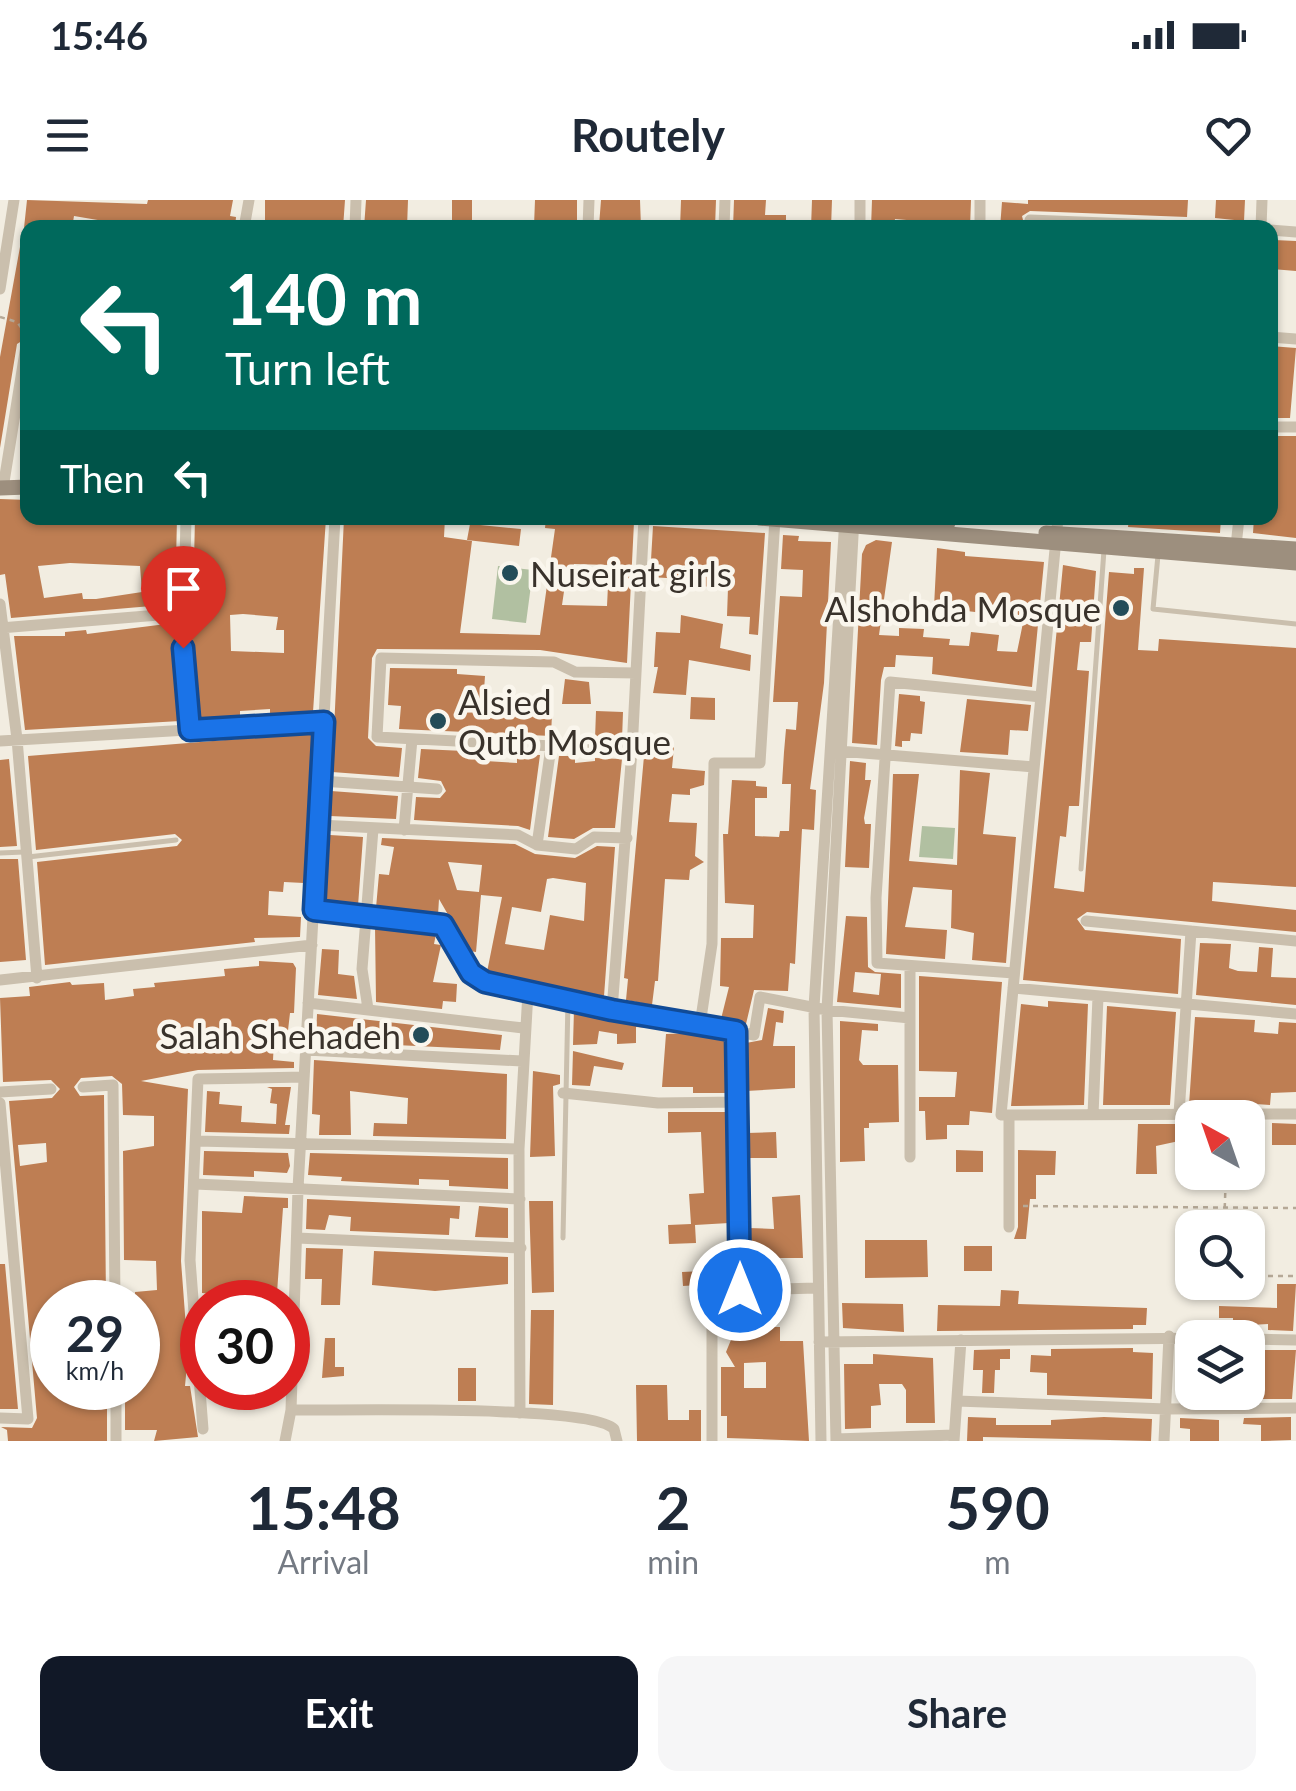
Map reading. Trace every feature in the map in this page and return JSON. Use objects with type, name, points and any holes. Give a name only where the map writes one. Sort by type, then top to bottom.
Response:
[{"type":"main road","points":[[936,525],[1058,532]]},
{"type":"main road","points":[[985,525],[1058,532],[1104,543],[1296,563]]},
{"type":"main road","points":[[1158,548],[1296,549]]},
{"type":"street","points":[[0,289],[14,200]]},
{"type":"street","points":[[2,488],[20,382]]},
{"type":"street","points":[[186,525],[184,613],[190,730]]},
{"type":"street","points":[[296,1280],[335,525]]},
{"type":"street","points":[[612,1010],[632,750],[644,525]]},
{"type":"street","points":[[700,1025],[712,944],[714,763],[760,763],[775,525]]},
{"type":"street","points":[[822,1441],[816,1288],[820,1009],[830,750],[849,525]]},
{"type":"street","points":[[849,525],[844,751],[820,1009],[836,1341],[836,1440],[954,1438],[960,1340]]},
{"type":"street","points":[[1236,546],[1238,525]]},
{"type":"street","points":[[1058,532],[1001,1115],[1175,1114]]},
{"type":"street","points":[[0,604],[18,739],[37,978]]},
{"type":"street","points":[[3,628],[184,613]]},
{"type":"street","points":[[632,750],[376,737],[381,658],[554,662],[574,672],[636,673]]},
{"type":"street","points":[[1014,973],[877,963],[874,939],[890,682],[1041,697]]},
{"type":"street","points":[[0,741],[324,722]]},
{"type":"street","points":[[404,830],[412,739]]},
{"type":"street","points":[[537,845],[550,747]]},
{"type":"street","points":[[830,750],[1034,768]]},
{"type":"street","points":[[321,781],[437,789]]},
{"type":"street","points":[[319,825],[518,835],[537,845],[576,849],[594,837],[626,838]]},
{"type":"street","points":[[368,1009],[362,968],[373,828]]},
{"type":"street","points":[[314,910],[443,925],[471,973],[485,982],[612,1010],[754,1035],[760,997],[820,1009],[910,1018]]},
{"type":"street","points":[[1086,921],[1296,941]]},
{"type":"street","points":[[1180,1100],[1191,932]]},
{"type":"street","points":[[0,980],[312,945]]},
{"type":"street","points":[[910,966],[910,1157]]},
{"type":"street","points":[[1013,988],[1296,1014]]},
{"type":"street","points":[[520,1413],[519,1148],[528,992]]},
{"type":"street","points":[[1092,1116],[1098,997]]},
{"type":"street","points":[[308,1003],[523,1028]]},
{"type":"street","points":[[736,1031],[740,1290]]},
{"type":"street","points":[[306,1050],[522,1062]]},
{"type":"street","points":[[202,1429],[190,1260],[198,1079],[304,1077]]},
{"type":"street","points":[[83,1087],[114,1085],[115,1280]]},
{"type":"street","points":[[0,1092],[51,1089]]},
{"type":"street","points":[[563,1093],[672,1104],[738,1102]]},
{"type":"street","points":[[0,1103],[28,1418],[0,1418]]},
{"type":"street","points":[[1009,1114],[1009,1227]]},
{"type":"street","points":[[1265,1114],[1296,1114]]},
{"type":"street","points":[[198,1140],[519,1148]]},
{"type":"street","points":[[195,1184],[520,1199]]},
{"type":"street","points":[[297,1238],[521,1248]]},
{"type":"street","points":[[712,1441],[712,1318],[720,1295],[740,1290],[816,1288]]},
{"type":"street","points":[[1164,1441],[1169,1336]]},
{"type":"street","points":[[818,1342],[1175,1336]]},
{"type":"street","points":[[1265,1339],[1296,1340]]},
{"type":"street","points":[[957,1400],[1166,1409],[1296,1408]]},
{"type":"street","points":[[116,1410],[116,1441]]},
{"type":"street","points":[[285,1441],[291,1410],[520,1413],[597,1419],[614,1429],[617,1441]]},
{"type":"lane","points":[[1081,869],[1104,543]]},
{"type":"lane","points":[[1158,548],[1153,609],[1296,624]]},
{"type":"lane","points":[[0,853],[176,840]]},
{"type":"lane","points":[[563,1238],[563,1093],[568,1000]]},
{"type":"path","points":[[1224,1207],[1225,1190]]},
{"type":"path","points":[[1009,1206],[1296,1208]]},
{"type":"path","points":[[1265,1276],[1296,1276]]},
{"type":"green space","points":[[498,566],[533,570],[526,623],[492,619]]},
{"type":"green space","points":[[922,826],[955,828],[953,859],[919,857]]},
{"type":"building","points":[[27,200],[147,204],[148,200],[233,200],[230,216],[236,217],[98,220],[74,216],[73,220],[25,220]]},
{"type":"building","points":[[265,200],[345,200],[344,220],[265,220]]},
{"type":"building","points":[[366,200],[408,200],[407,220],[365,220]]},
{"type":"building","points":[[452,200],[472,200],[472,220],[452,220]]},
{"type":"building","points":[[535,200],[577,200],[577,220],[534,220]]},
{"type":"building","points":[[601,200],[640,200],[641,220],[599,220]]},
{"type":"building","points":[[681,200],[716,200],[715,220],[680,220]]},
{"type":"building","points":[[734,200],[766,200],[765,215],[786,215],[786,220],[733,220]]},
{"type":"building","points":[[812,200],[832,200],[831,220],[811,220]]},
{"type":"building","points":[[872,200],[971,200],[970,220],[871,220]]},
{"type":"building","points":[[1028,200],[1188,200],[1187,217],[1030,211],[1022,216],[1023,220],[1001,220],[1002,202],[1028,204]]},
{"type":"building","points":[[1216,200],[1245,200],[1244,220],[1215,218]]},
{"type":"building","points":[[1278,240],[1296,241],[1296,271],[1278,270]]},
{"type":"building","points":[[20,247],[20,342],[0,448],[0,357]]},
{"type":"building","points":[[1278,347],[1296,348],[1290,418],[1278,418]]},
{"type":"building","points":[[1278,436],[1296,436],[1296,538],[1253,533],[1254,525],[1278,525]]},
{"type":"building","points":[[0,499],[20,500],[20,525],[177,525],[175,604],[11,618],[5,574],[0,575]],"holes":[[[38,566],[140,566],[142,592],[96,599],[83,599],[82,593],[44,598]]]},
{"type":"building","points":[[195,525],[326,525],[313,712],[270,716],[270,709],[240,711],[240,718],[199,720],[192,648]],"holes":[[[230,615],[278,617],[276,630],[284,630],[284,653],[231,651]]]},
{"type":"building","points":[[344,525],[445,525],[444,537],[472,541],[460,633],[540,635],[555,529],[545,525],[634,525],[627,663],[540,650],[377,649],[372,658],[368,738],[376,746],[402,748],[399,777],[332,772]],"holes":[[[574,564],[609,565],[607,606],[562,605],[567,571],[573,572]]]},
{"type":"building","points":[[470,525],[521,529],[519,546],[467,540]]},
{"type":"building","points":[[1128,525],[1221,525],[1220,533]]},
{"type":"building","points":[[653,526],[765,533],[758,635],[749,634],[750,617],[727,616],[728,588],[683,585],[683,579],[650,577]]},
{"type":"building","points":[[783,535],[799,536],[798,541],[831,542],[824,683],[810,789],[816,790],[814,830],[802,829],[795,964],[790,963],[788,991],[754,990],[746,1024],[721,1019],[729,987],[720,986],[721,938],[753,938],[754,905],[725,903],[723,834],[728,834],[732,780],[756,781],[756,786],[767,787],[767,798],[755,798],[755,836],[779,837],[780,831],[789,831],[791,784],[782,784],[784,752],[786,729],[796,730],[798,702],[773,702],[780,596],[802,597],[803,570],[781,569]]},
{"type":"building","points":[[876,540],[892,542],[879,635],[899,636],[899,628],[924,629],[923,637],[950,639],[949,645],[969,646],[971,632],[999,635],[997,651],[1017,652],[1024,618],[934,607],[937,548],[965,552],[965,556],[1044,562],[1032,687],[932,674],[933,657],[896,655],[895,667],[884,667],[881,680],[877,745],[852,743],[862,554],[866,545]]},
{"type":"building","points":[[1063,565],[1096,571],[1091,642],[1080,642],[1077,670],[1089,671],[1079,806],[1069,806],[1066,837],[1060,836],[1054,888],[1084,892],[1109,572],[1134,574],[1134,568],[1144,568],[1138,650],[1158,651],[1159,639],[1296,648],[1296,887],[1213,882],[1212,901],[1296,910],[1296,932],[1087,912],[1077,919],[1085,930],[1181,939],[1178,994],[1023,980]]},
{"type":"building","points":[[681,615],[723,624],[720,648],[751,655],[750,671],[689,660],[686,695],[653,693],[658,667],[654,667],[656,632],[680,633]]},
{"type":"building","points":[[174,623],[180,721],[25,730],[14,636],[65,636],[65,632],[86,630],[87,634]]},
{"type":"building","points":[[390,668],[457,669],[457,674],[485,676],[483,705],[493,706],[493,710],[552,714],[551,736],[399,729],[401,706],[388,705]]},
{"type":"building","points":[[565,679],[589,682],[591,704],[562,704]]},
{"type":"building","points":[[899,694],[920,696],[920,701],[925,702],[922,734],[911,733],[910,741],[902,741],[902,747],[895,746]]},
{"type":"building","points":[[691,697],[715,698],[715,720],[690,719]]},
{"type":"building","points":[[967,699],[1031,705],[1028,731],[1010,730],[1008,755],[960,752]]},
{"type":"building","points":[[596,711],[623,712],[622,740],[595,739]]},
{"type":"building","points":[[312,733],[304,883],[284,882],[283,892],[269,891],[268,915],[301,917],[300,937],[254,938],[255,942],[45,965],[37,862],[177,846],[182,840],[175,834],[36,850],[28,756]]},
{"type":"building","points":[[645,745],[674,747],[672,768],[705,771],[704,785],[690,789],[690,795],[672,794],[669,822],[697,823],[695,856],[704,862],[690,870],[689,880],[665,879],[658,981],[652,1005],[626,1000],[628,979],[624,978]]},
{"type":"building","points":[[421,749],[486,752],[485,761],[517,763],[517,754],[540,755],[530,830],[414,820],[416,797],[440,798],[446,791],[441,781],[418,778]]},
{"type":"building","points":[[559,756],[575,756],[575,763],[595,758],[622,759],[615,828],[593,828],[574,839],[548,837]]},
{"type":"building","points":[[9,759],[17,846],[0,847],[0,760]]},
{"type":"building","points":[[850,761],[866,763],[865,780],[871,780],[864,818],[865,824],[871,824],[869,868],[845,867]]},
{"type":"building","points":[[960,770],[990,773],[983,834],[1016,837],[1006,963],[972,960],[974,933],[951,928],[952,890],[913,887],[905,927],[947,930],[945,959],[886,954],[893,774],[919,774],[909,861],[957,865]]},
{"type":"building","points":[[331,791],[398,796],[396,819],[330,816]]},
{"type":"building","points":[[330,835],[363,837],[358,906],[323,902]]},
{"type":"building","points":[[382,838],[515,844],[535,854],[575,858],[597,846],[615,847],[604,996],[487,972],[502,897],[481,895],[476,952],[469,951],[439,899],[438,915],[376,908],[379,874],[389,875],[394,847],[381,845]],"holes":[[[448,862],[482,865],[479,892],[457,890]],[[547,879],[586,883],[584,921],[550,915],[544,950],[505,944],[512,907],[541,912]]]},
{"type":"building","points":[[0,859],[18,859],[26,960],[0,962]]},
{"type":"building","points":[[846,916],[867,917],[868,967],[875,972],[901,974],[901,1008],[837,1002]],"holes":[[[855,972],[881,974],[879,995],[853,992]]]},
{"type":"building","points":[[375,926],[436,934],[434,944],[441,945],[433,982],[457,984],[456,1002],[443,1001],[442,1009],[376,1002]]},
{"type":"building","points":[[1200,943],[1231,944],[1229,968],[1238,971],[1257,972],[1259,947],[1273,948],[1271,977],[1296,978],[1296,1005],[1196,995]]},
{"type":"building","points":[[322,949],[339,950],[338,974],[354,976],[357,999],[318,995]]},
{"type":"building","points":[[259,961],[293,963],[294,1013],[290,1013],[287,1039],[274,1040],[273,1060],[294,1062],[294,1068],[198,1070],[141,1081],[188,1089],[180,1280],[180,1410],[194,1410],[198,1437],[154,1441],[157,1430],[125,1430],[125,1410],[160,1410],[160,1280],[157,1280],[156,1261],[124,1260],[123,1151],[154,1146],[154,1116],[123,1115],[122,1084],[112,1076],[81,1078],[74,1087],[80,1096],[104,1095],[106,1280],[30,1280],[30,1339],[9,1101],[52,1098],[60,1089],[51,1080],[3,1082],[0,998],[30,996],[29,987],[70,982],[104,983],[105,1000],[134,996],[133,989],[155,987],[154,983],[225,976],[224,969],[259,966]],"holes":[[[46,1143],[47,1162],[20,1166],[18,1145]]]},
{"type":"building","points":[[919,976],[1002,982],[992,1113],[970,1111],[969,1125],[947,1125],[947,1139],[926,1140],[925,1111],[919,1111],[919,1097],[955,1097],[957,1072],[919,1071]]},
{"type":"building","points":[[1048,1001],[1088,1004],[1084,1105],[1011,1106],[1021,1004],[1048,1007]]},
{"type":"building","points":[[1107,1006],[1176,1012],[1170,1105],[1103,1105]]},
{"type":"building","points":[[768,1008],[784,1011],[783,1023],[776,1022],[773,1046],[795,1046],[795,1088],[746,1091],[746,1043],[762,1040]]},
{"type":"building","points":[[574,1009],[650,1024],[650,1028],[636,1027],[636,1043],[617,1044],[617,1034],[599,1031],[597,1044],[573,1045]]},
{"type":"building","points":[[317,1014],[502,1035],[500,1050],[375,1044],[376,1035],[355,1033],[354,1043],[316,1041]]},
{"type":"building","points":[[1195,1017],[1255,1020],[1254,1032],[1278,1034],[1279,1022],[1296,1023],[1296,1092],[1271,1093],[1270,1105],[1265,1105],[1265,1100],[1189,1100]]},
{"type":"building","points":[[840,1021],[878,1024],[878,1031],[862,1030],[859,1060],[863,1065],[898,1065],[899,1122],[869,1123],[869,1128],[864,1128],[865,1161],[840,1162]]},
{"type":"building","points":[[696,1033],[724,1039],[727,1093],[693,1093],[693,1087],[662,1087],[666,1034]]},
{"type":"building","points":[[573,1051],[624,1063],[622,1070],[594,1066],[590,1086],[572,1085]]},
{"type":"building","points":[[314,1060],[507,1074],[506,1139],[373,1136],[374,1123],[407,1124],[408,1098],[350,1091],[351,1135],[319,1135],[320,1115],[312,1114]]},
{"type":"building","points":[[533,1071],[560,1075],[560,1084],[553,1086],[555,1156],[530,1157]]},
{"type":"building","points":[[267,1087],[291,1087],[285,1125],[290,1125],[289,1134],[205,1132],[207,1091],[220,1092],[219,1104],[242,1106],[241,1122],[276,1124],[277,1104],[270,1103],[272,1089]]},
{"type":"building","points":[[668,1112],[728,1112],[729,1223],[695,1225],[696,1243],[669,1244],[668,1225],[691,1224],[689,1194],[704,1193],[701,1132],[668,1133]]},
{"type":"building","points":[[1272,1123],[1296,1124],[1296,1145],[1272,1145]]},
{"type":"building","points":[[1138,1124],[1175,1124],[1175,1142],[1156,1146],[1157,1174],[1136,1174]]},
{"type":"building","points":[[776,1132],[777,1158],[747,1158],[747,1133]]},
{"type":"building","points":[[956,1150],[983,1151],[983,1172],[956,1172]]},
{"type":"building","points":[[1018,1150],[1056,1151],[1055,1175],[1036,1175],[1036,1199],[1030,1199],[1026,1239],[1014,1239],[1018,1227]]},
{"type":"building","points":[[204,1151],[288,1153],[290,1166],[287,1173],[254,1171],[254,1177],[203,1175]]},
{"type":"building","points":[[310,1153],[508,1158],[508,1189],[449,1186],[449,1180],[419,1179],[419,1185],[341,1181],[342,1177],[308,1175]]},
{"type":"building","points":[[800,1195],[803,1258],[772,1258],[766,1280],[748,1280],[748,1228],[774,1229],[772,1197]]},
{"type":"building","points":[[244,1196],[288,1198],[288,1208],[283,1208],[278,1280],[202,1280],[202,1211],[242,1213]]},
{"type":"building","points":[[307,1199],[460,1206],[459,1219],[450,1218],[449,1235],[350,1231],[351,1217],[329,1215],[325,1230],[306,1229]]},
{"type":"building","points":[[529,1201],[553,1201],[554,1292],[532,1293]]},
{"type":"building","points":[[479,1206],[508,1208],[508,1238],[475,1237]]},
{"type":"building","points":[[865,1240],[927,1240],[928,1277],[865,1278]]},
{"type":"building","points":[[964,1246],[992,1246],[992,1271],[964,1271]]},
{"type":"building","points":[[306,1248],[343,1249],[340,1305],[321,1305],[322,1279],[305,1279]]},
{"type":"building","points":[[374,1251],[508,1257],[508,1284],[435,1291],[372,1285]]},
{"type":"building","points":[[729,1261],[730,1283],[683,1286],[682,1272],[703,1271],[703,1265],[709,1262]]},
{"type":"building","points":[[0,1264],[5,1264],[18,1409],[0,1409]]},
{"type":"building","points":[[1277,1284],[1296,1284],[1293,1331],[1268,1330],[1265,1320],[1219,1318],[1219,1306],[1277,1308]]},
{"type":"building","points":[[1001,1290],[1019,1291],[1018,1304],[1147,1308],[1146,1325],[1133,1325],[1133,1329],[937,1331],[938,1305],[1000,1306]]},
{"type":"building","points":[[759,1303],[760,1327],[780,1327],[780,1341],[803,1341],[809,1441],[727,1438],[727,1416],[721,1416],[721,1367],[735,1367],[726,1352],[733,1335],[732,1305]],"holes":[[[766,1362],[766,1388],[744,1388],[744,1363]]]},
{"type":"building","points":[[842,1303],[903,1304],[904,1332],[843,1328]]},
{"type":"building","points":[[531,1310],[554,1310],[553,1405],[529,1404]]},
{"type":"building","points":[[325,1338],[335,1338],[335,1367],[344,1367],[344,1376],[322,1378]]},
{"type":"building","points":[[1133,1348],[1133,1352],[1153,1353],[1152,1399],[1047,1395],[1047,1373],[1030,1372],[1031,1355],[1051,1356],[1051,1349]]},
{"type":"building","points":[[1010,1349],[1010,1359],[1000,1359],[1000,1370],[995,1370],[994,1393],[982,1393],[983,1370],[973,1370],[974,1350]]},
{"type":"building","points":[[1265,1350],[1296,1350],[1292,1399],[1265,1399]]},
{"type":"building","points":[[873,1354],[933,1358],[935,1423],[906,1423],[906,1390],[902,1384],[879,1384],[881,1405],[871,1406],[871,1428],[845,1429],[844,1364],[873,1364]]},
{"type":"building","points":[[458,1368],[476,1368],[476,1401],[458,1401]]},
{"type":"building","points":[[636,1385],[667,1385],[668,1420],[689,1420],[689,1410],[701,1410],[701,1441],[637,1441]]},
{"type":"building","points":[[36,1410],[107,1410],[107,1441],[8,1441],[7,1430],[1,1427],[32,1428]]},
{"type":"building","points":[[968,1417],[996,1418],[996,1425],[1051,1425],[1051,1420],[1104,1417],[1152,1419],[1151,1441],[983,1437],[983,1441],[967,1441]]},
{"type":"building","points":[[1291,1417],[1291,1440],[1261,1441],[1261,1425],[1243,1424],[1244,1418]]},
{"type":"building","points":[[1180,1418],[1219,1420],[1219,1441],[1190,1441],[1190,1429],[1180,1428]]},
{"type":"place","name":"Nuseirat girls","points":[[510,573]]},
{"type":"place","name":"Alshohda Mosque","points":[[1121,608]]},
{"type":"place","name":"Alsied Qutb Mosque","points":[[438,721]]},
{"type":"place","name":"Salah Shehadeh","points":[[421,1035]]},
{"type":"route","points":[[183,648],[190,730],[324,722],[314,910],[443,925],[471,973],[505,988],[736,1031],[740,1290]]}]
